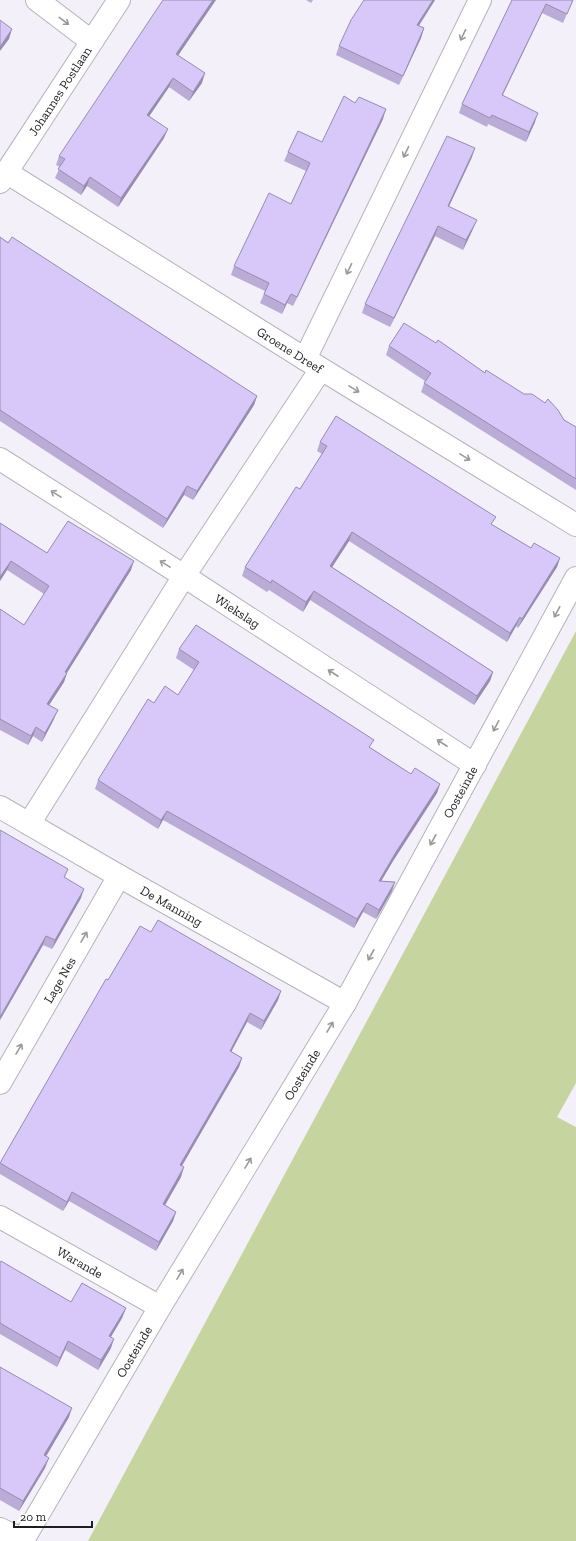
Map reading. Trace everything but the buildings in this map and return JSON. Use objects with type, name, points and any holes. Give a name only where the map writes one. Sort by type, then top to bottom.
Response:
[{"type":"street","points":[[37,0],[91,41]]},
{"type":"street","name":"Johannes Postlaan","points":[[3,177],[119,0]]},
{"type":"street","points":[[29,824],[184,576],[313,364],[480,0]]},
{"type":"street","name":"Groene Dreef","points":[[3,177],[576,525]]},
{"type":"street","name":"Wiekslag","points":[[0,459],[184,576],[475,765]]},
{"type":"street","name":"Oosteinde","points":[[0,1529],[23,1540],[160,1307],[344,1003],[576,578]]},
{"type":"street","name":"De Manning","points":[[0,807],[344,1003]]},
{"type":"street","name":"Lage Nes","points":[[0,1083],[119,876]]},
{"type":"street","name":"Warande","points":[[0,1217],[160,1307]]},
{"type":"green space","points":[[576,631],[576,1083],[557,1117],[576,1127],[576,1541],[88,1541]]}]
